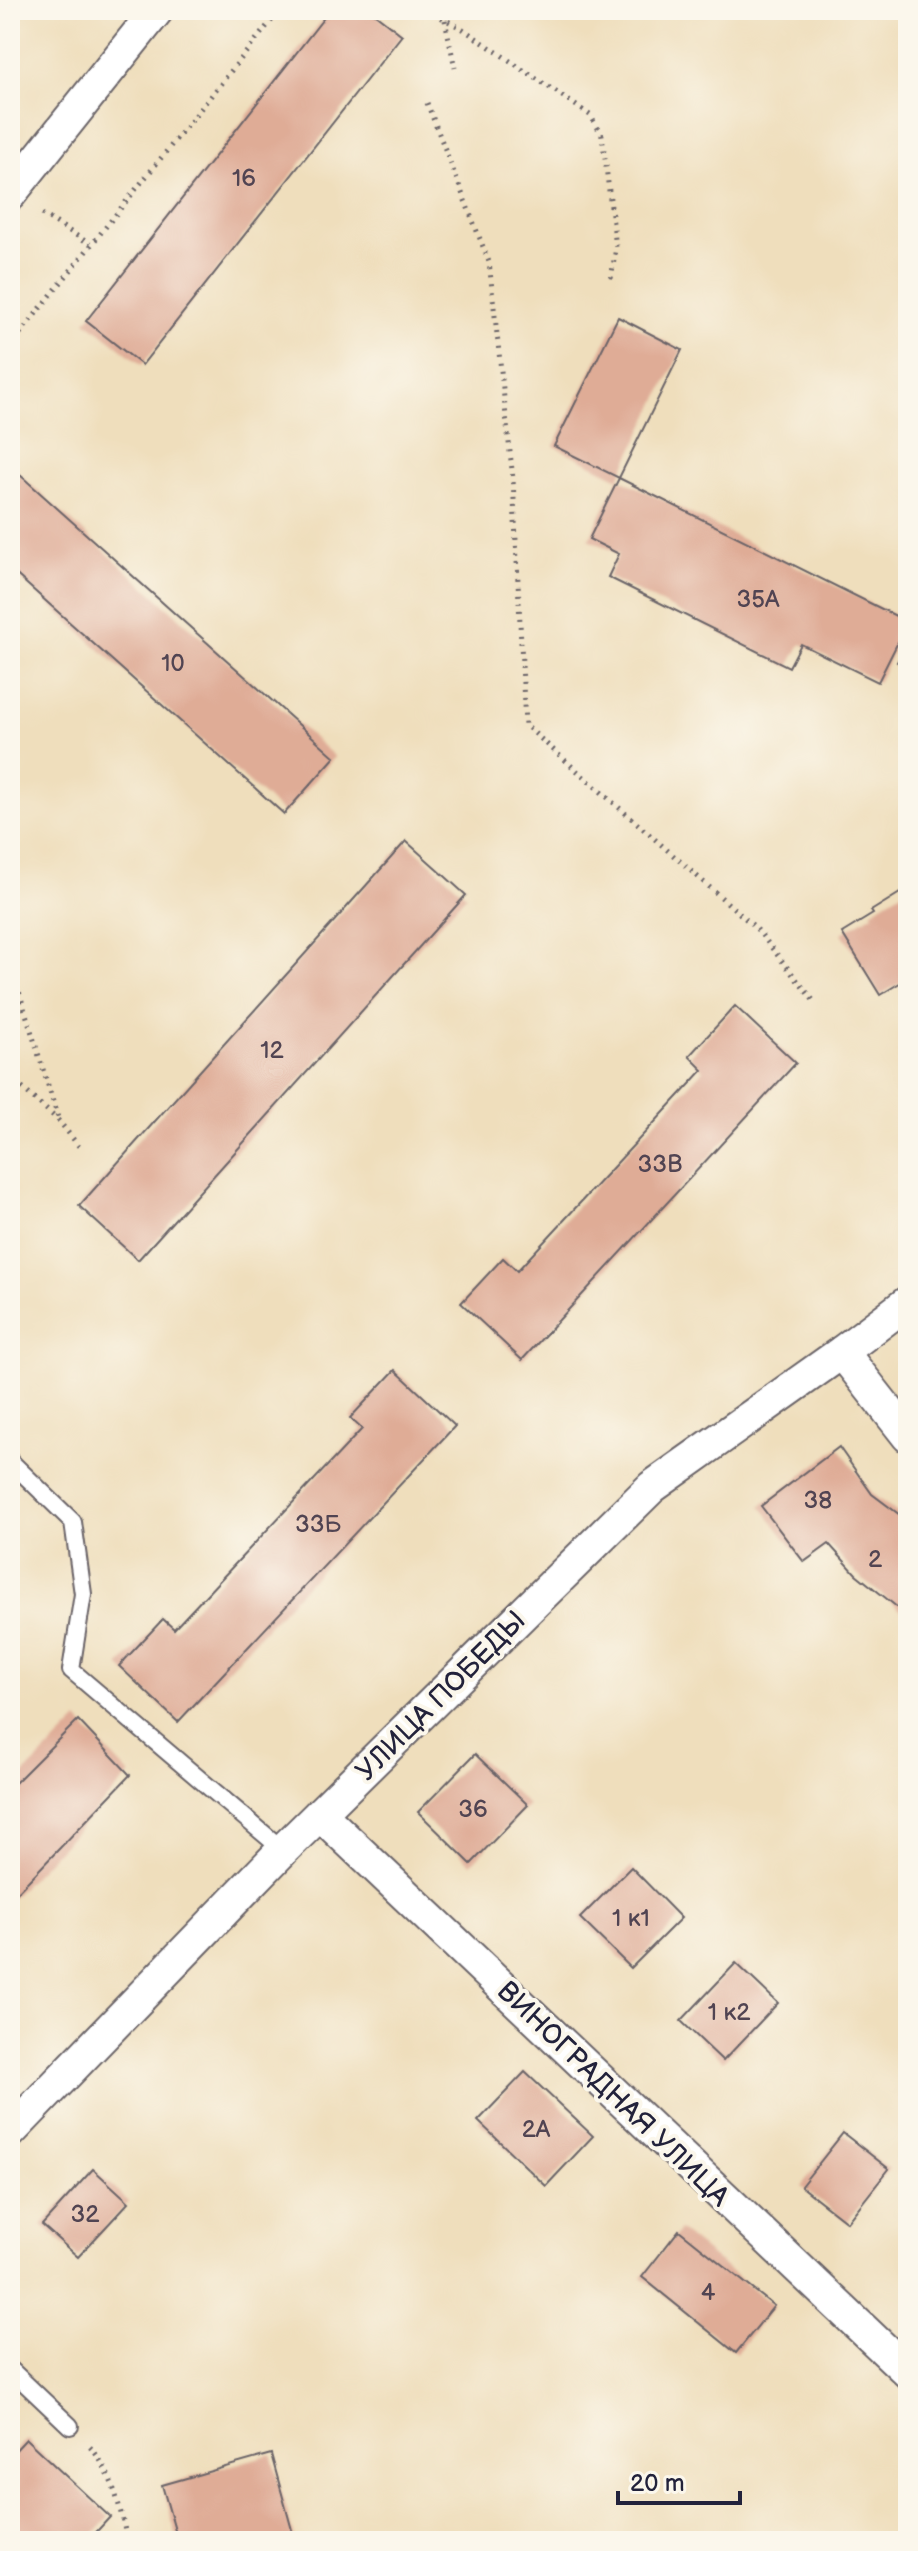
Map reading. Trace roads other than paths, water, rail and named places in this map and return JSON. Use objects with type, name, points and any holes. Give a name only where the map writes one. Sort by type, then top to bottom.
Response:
[{"type":"street","points":[[23,203],[157,10]]},
{"type":"street","name":"УЛИЦА ПОБЕДЫ","points":[[10,2132],[283,1850],[652,1487],[908,1302]]},
{"type":"street","points":[[842,1352],[908,1436]]},
{"type":"street","name":"ВИНОГРАДНАЯ УЛИЦА","points":[[320,1814],[908,2372]]},
{"type":"lane","points":[[10,1461],[73,1522],[83,1594],[71,1670],[283,1850]]},
{"type":"lane","points":[[10,2369],[70,2426]]}]
